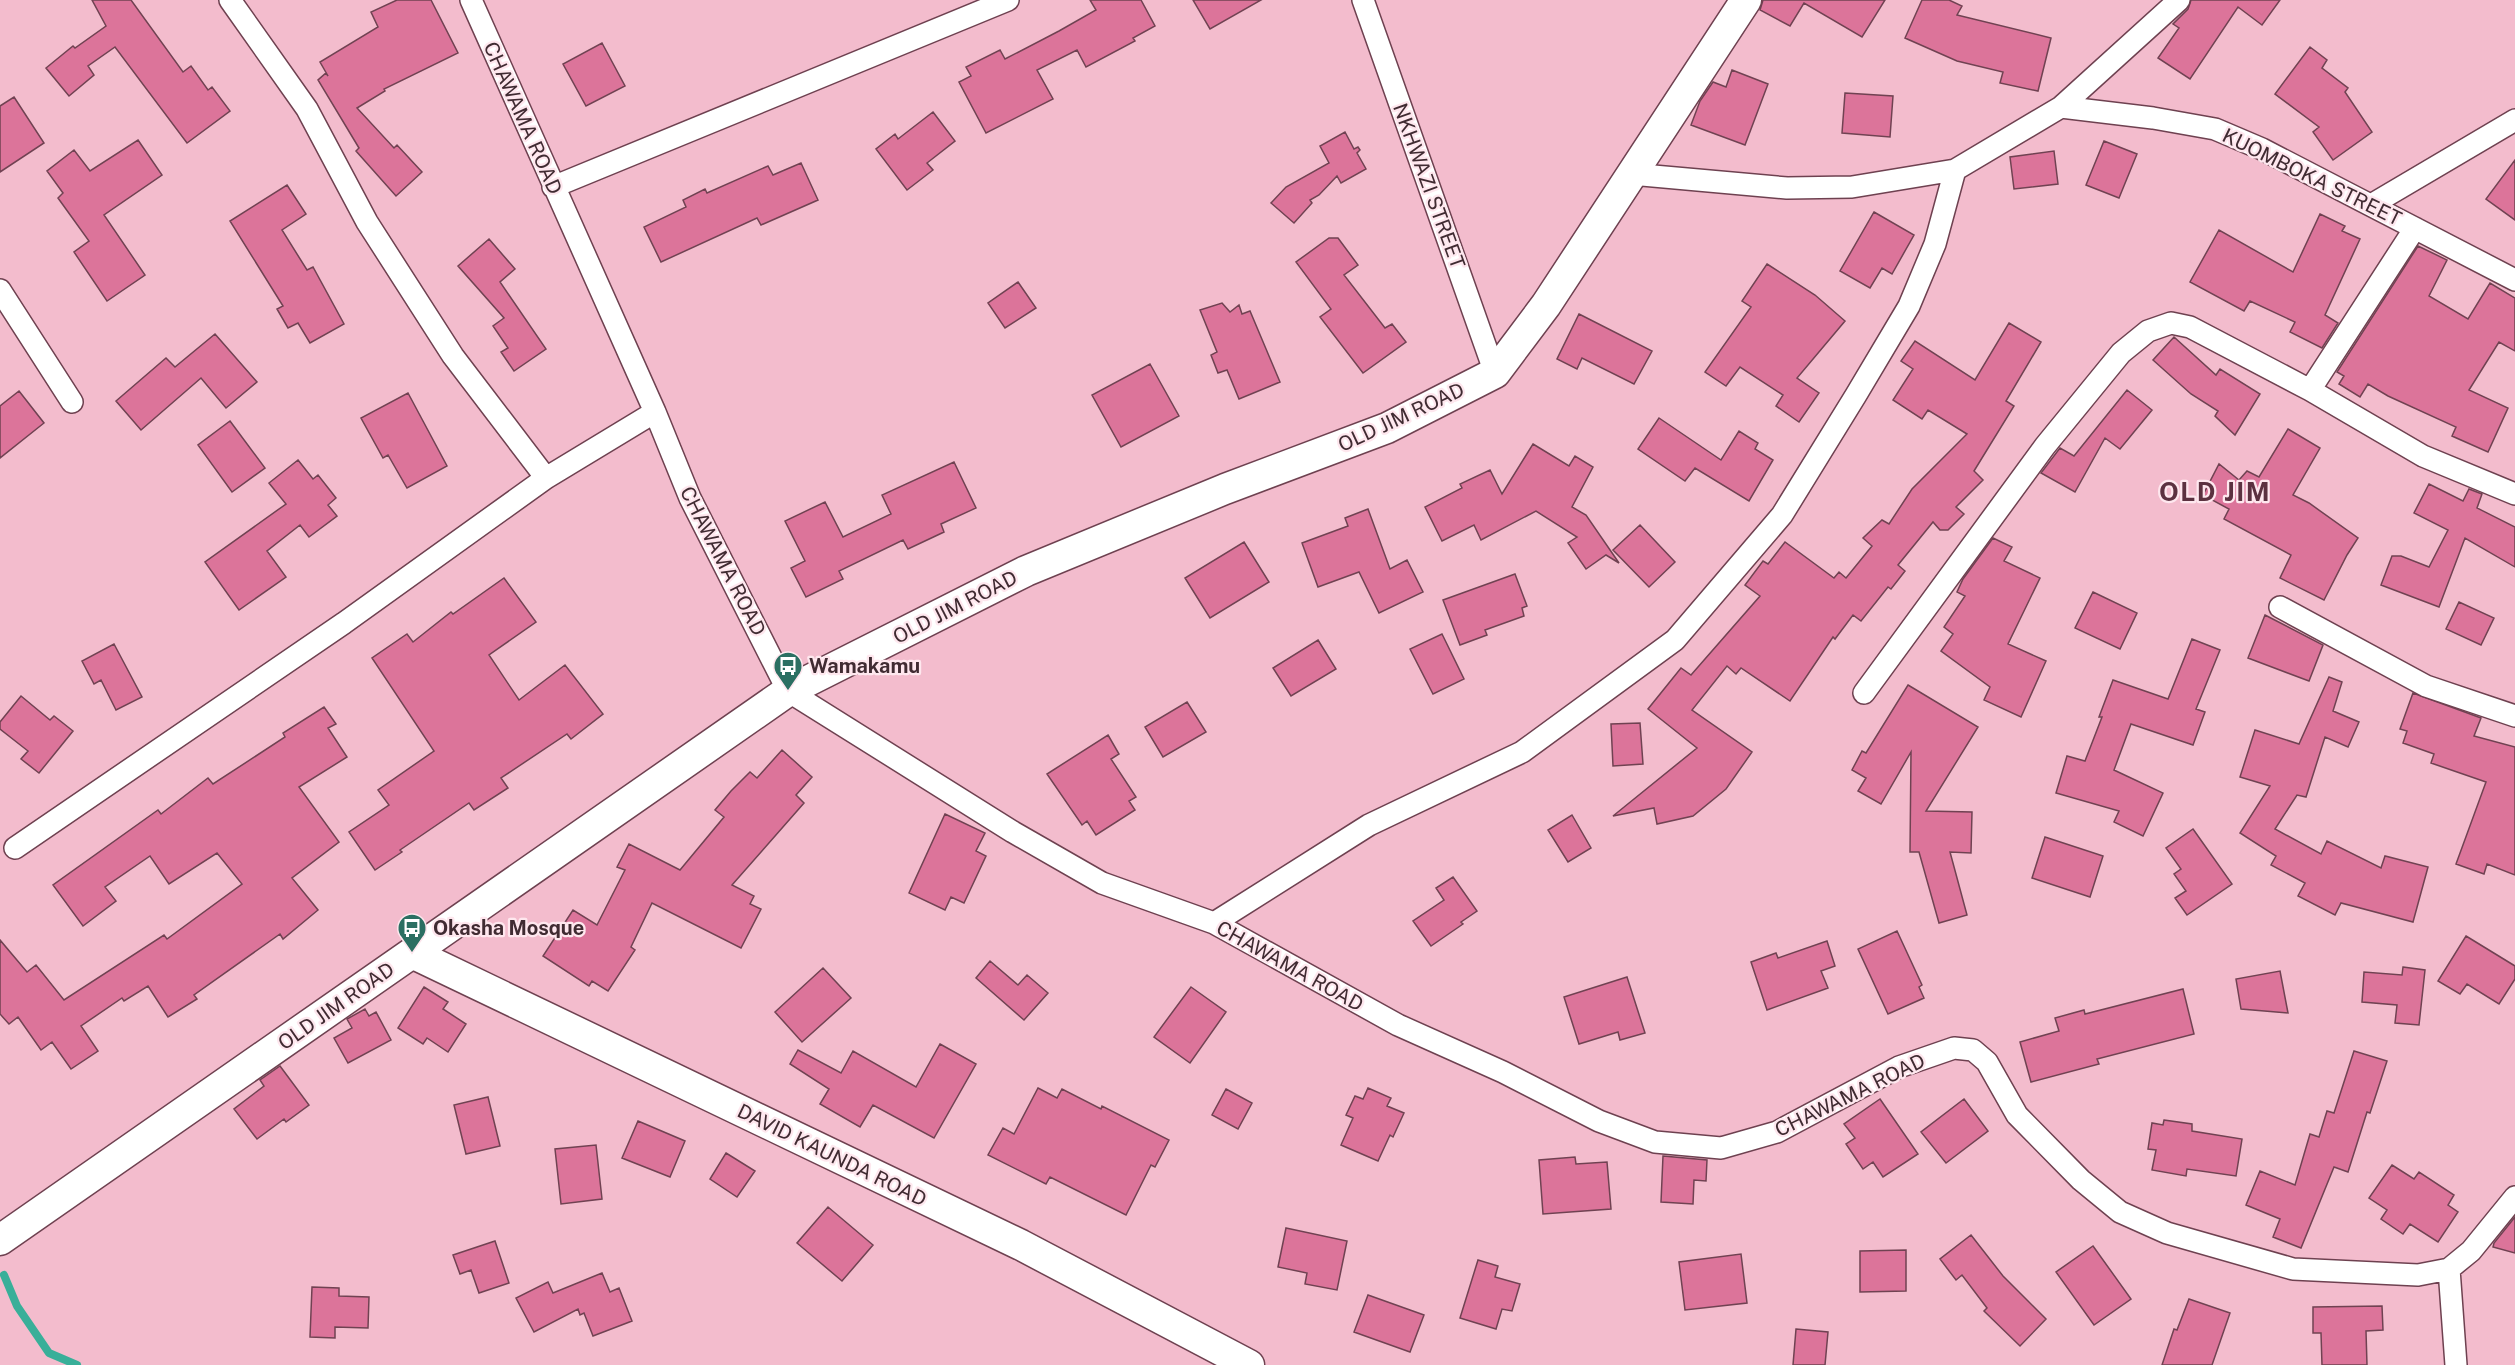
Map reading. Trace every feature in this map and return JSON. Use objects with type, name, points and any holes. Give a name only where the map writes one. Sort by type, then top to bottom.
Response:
[{"type":"street","points":[[230,0],[307,109],[367,222],[453,356],[546,478]]},
{"type":"street","name":"CHAWAMA ROAD","points":[[471,0],[655,412],[690,498],[788,691],[1013,832],[1102,883],[1214,923],[1398,1025],[1503,1072],[1599,1121],[1654,1142],[1721,1148],[1777,1132],[1899,1067],[1954,1048],[1973,1050],[1987,1062],[2017,1115],[2081,1180],[2120,1212],[2167,1233],[2293,1269],[2418,1275],[2449,1269],[2471,1251],[2515,1197]]},
{"type":"street","points":[[553,187],[1008,0]]},
{"type":"street","name":"NKHWAZI STREET","points":[[1363,0],[1495,373]]},
{"type":"street","name":"OLD JIM ROAD","points":[[0,1240],[788,691],[1026,571],[1225,489],[1387,428],[1495,373],[1546,305],[1746,0]]},
{"type":"street","points":[[1631,174],[1787,188],[1852,187],[1955,170],[2061,107],[2179,0]]},
{"type":"street","name":"KUOMBOKA STREET","points":[[2061,107],[2153,118],[2215,129],[2262,149],[2515,280]]},
{"type":"street","points":[[2371,205],[2515,120]]},
{"type":"street","points":[[1214,923],[1368,825],[1522,752],[1675,640],[1782,515],[1856,395],[1909,306],[1935,244],[1955,170]]},
{"type":"street","points":[[2310,390],[2415,228]]},
{"type":"street","points":[[0,290],[72,402]]},
{"type":"street","points":[[1864,693],[2045,446],[2121,353],[2148,332],[2171,323],[2190,327],[2310,390],[2423,456],[2515,494]]},
{"type":"street","points":[[15,848],[344,623],[546,478],[655,412]]},
{"type":"street","points":[[2280,607],[2426,686],[2515,716]]},
{"type":"street","name":"DAVID KAUNDA ROAD","points":[[412,954],[1020,1245],[1249,1365]]},
{"type":"street","points":[[2449,1269],[2456,1365]]},
{"type":"building","points":[[92,0],[131,0],[183,72],[191,66],[208,90],[212,87],[230,111],[187,143],[115,47],[88,66],[94,75],[69,96],[46,68],[73,46],[75,48],[106,26]]},
{"type":"building","points":[[397,0],[431,0],[458,53],[384,89],[385,91],[357,108],[394,148],[397,145],[422,172],[396,196],[356,151],[359,148],[318,80],[326,73],[328,76],[320,62],[378,27],[371,12]]},
{"type":"building","points":[[1090,0],[1141,0],[1155,26],[1133,38],[1135,41],[1086,67],[1077,50],[1037,70],[1053,99],[986,133],[959,82],[971,76],[966,67],[1000,50],[1005,59],[1059,31],[1096,10]]},
{"type":"building","points":[[1193,0],[1261,0],[1210,29]]},
{"type":"building","points":[[1763,0],[1885,0],[1862,37],[1804,3],[1790,26],[1760,10]]},
{"type":"building","points":[[1922,0],[1949,0],[1962,6],[1957,15],[2051,38],[2038,91],[2000,83],[2003,72],[1957,61],[1905,38]]},
{"type":"building","points":[[2191,0],[2280,0],[2262,25],[2238,7],[2190,79],[2158,58],[2179,28],[2173,24],[2188,9]]},
{"type":"building","points":[[602,43],[625,86],[586,106],[563,64]]},
{"type":"building","points":[[2310,47],[2327,60],[2322,68],[2348,88],[2345,92],[2372,132],[2333,160],[2313,132],[2319,127],[2275,94]]},
{"type":"building","points":[[1732,70],[1768,84],[1745,145],[1691,125],[1700,101],[1713,82],[1726,87]]},
{"type":"building","points":[[1845,93],[1893,96],[1890,137],[1842,133]]},
{"type":"building","points":[[14,97],[44,143],[0,172],[0,106]]},
{"type":"building","points":[[933,112],[955,141],[927,163],[933,170],[907,190],[876,149],[895,134],[898,139]]},
{"type":"building","points":[[1345,132],[1354,149],[1358,147],[1360,150],[1357,153],[1366,169],[1341,183],[1337,176],[1319,195],[1310,200],[1312,203],[1294,223],[1271,203],[1286,187],[1329,163],[1320,146]]},
{"type":"building","points":[[138,140],[162,175],[104,215],[145,275],[107,301],[74,252],[89,241],[58,198],[63,193],[47,171],[74,150],[90,171]]},
{"type":"building","points":[[2104,141],[2137,154],[2119,198],[2086,185]]},
{"type":"building","points":[[2054,151],[2058,184],[2014,189],[2010,157]]},
{"type":"building","points":[[2515,160],[2515,220],[2486,199]]},
{"type":"building","points":[[801,163],[818,200],[761,225],[757,218],[661,262],[644,227],[686,207],[683,200],[705,189],[707,193],[768,166],[773,175]]},
{"type":"building","points":[[287,185],[306,214],[282,230],[307,270],[313,267],[344,324],[310,343],[298,323],[288,328],[277,309],[283,306],[230,221]]},
{"type":"building","points":[[1874,212],[1914,235],[1892,274],[1882,268],[1870,288],[1840,271]]},
{"type":"building","points":[[2320,214],[2345,226],[2342,231],[2360,239],[2325,315],[2338,323],[2322,348],[2290,332],[2295,322],[2250,301],[2244,311],[2190,282],[2219,230],[2293,272]]},
{"type":"building","points":[[1329,238],[1338,238],[1358,265],[1344,275],[1385,328],[1392,324],[1406,342],[1363,373],[1320,317],[1331,309],[1296,262]]},
{"type":"building","points":[[489,239],[515,269],[500,282],[546,349],[514,371],[501,352],[508,348],[493,326],[504,318],[458,266]]},
{"type":"building","points":[[2418,246],[2447,260],[2429,296],[2468,319],[2490,283],[2515,298],[2515,351],[2499,342],[2469,390],[2508,408],[2488,452],[2452,436],[2456,427],[2388,396],[2368,384],[2360,397],[2339,384],[2344,376],[2337,372]]},
{"type":"building","points":[[1767,264],[1815,295],[1845,321],[1797,378],[1819,393],[1799,422],[1776,406],[1783,395],[1740,367],[1726,386],[1705,372],[1751,307],[1742,301]]},
{"type":"building","points":[[1018,282],[1036,308],[1005,328],[988,303]]},
{"type":"building","points":[[1222,303],[1230,312],[1239,305],[1242,314],[1250,311],[1280,382],[1239,399],[1227,370],[1218,373],[1211,355],[1217,352],[1200,310]]},
{"type":"building","points":[[1579,314],[1652,351],[1634,384],[1582,358],[1577,369],[1557,359]]},
{"type":"building","points":[[2009,323],[2041,342],[2006,401],[2014,406],[1974,471],[1983,480],[1956,507],[1964,514],[1948,530],[1940,530],[1933,522],[1898,565],[1905,571],[1891,589],[1888,587],[1861,621],[1853,615],[1835,639],[1833,637],[1790,701],[1741,668],[1736,674],[1727,666],[1692,710],[1752,752],[1726,789],[1693,816],[1657,824],[1654,808],[1613,816],[1697,748],[1648,709],[1681,668],[1691,675],[1760,596],[1745,585],[1763,561],[1768,564],[1785,542],[1834,578],[1839,572],[1846,578],[1872,546],[1863,538],[1882,520],[1889,524],[1912,489],[1967,434],[1928,410],[1922,419],[1893,400],[1913,369],[1901,361],[1915,341],[1975,380]]},
{"type":"building","points":[[215,334],[257,382],[226,408],[201,378],[141,430],[116,401],[166,358],[175,367]]},
{"type":"building","points":[[2174,337],[2216,375],[2220,369],[2260,394],[2235,435],[2215,416],[2218,411],[2191,394],[2153,360]]},
{"type":"building","points":[[1150,364],[1179,416],[1121,447],[1092,395]]},
{"type":"building","points":[[2127,390],[2152,410],[2120,449],[2105,438],[2075,492],[2041,473],[2060,448],[2074,456]]},
{"type":"building","points":[[19,391],[44,423],[0,458],[0,406]]},
{"type":"building","points":[[408,393],[447,466],[407,488],[388,455],[383,458],[361,418]]},
{"type":"building","points":[[1659,418],[1721,460],[1739,431],[1758,443],[1755,449],[1773,460],[1749,501],[1695,468],[1685,481],[1638,449]]},
{"type":"building","points":[[230,421],[265,468],[232,492],[198,445]]},
{"type":"building","points":[[2288,429],[2320,448],[2293,495],[2309,503],[2358,538],[2324,600],[2280,578],[2291,555],[2224,519],[2229,509],[2203,495],[2219,464],[2239,480],[2247,471],[2259,477]]},
{"type":"building","points":[[1533,444],[1569,466],[1575,456],[1593,467],[1572,507],[1586,515],[1619,563],[1606,555],[1586,569],[1568,543],[1577,537],[1536,511],[1481,540],[1474,525],[1442,541],[1425,507],[1462,488],[1460,484],[1490,470],[1502,494]]},
{"type":"building","points":[[298,460],[313,479],[318,475],[336,498],[328,505],[337,516],[309,537],[300,525],[267,551],[286,577],[239,610],[205,562],[286,504],[269,483]]},
{"type":"building","points":[[954,462],[976,508],[941,524],[944,532],[908,549],[903,540],[839,571],[843,579],[806,597],[791,568],[805,561],[785,521],[825,502],[843,537],[891,514],[882,495]]},
{"type":"building","points":[[2429,484],[2463,501],[2469,489],[2482,494],[2477,508],[2515,527],[2515,567],[2465,538],[2439,607],[2381,585],[2392,556],[2401,556],[2429,567],[2448,530],[2414,513]]},
{"type":"building","points":[[1368,509],[1390,569],[1407,560],[1423,592],[1379,613],[1359,572],[1318,587],[1302,543],[1348,526],[1345,518]]},
{"type":"building","points":[[1640,525],[1675,562],[1649,587],[1613,550]]},
{"type":"building","points":[[1993,538],[2012,547],[2004,561],[2040,578],[2008,644],[2046,661],[2021,717],[1984,700],[1990,687],[1941,651],[1953,634],[1944,627],[1965,596],[1957,592],[1963,579]]},
{"type":"building","points":[[1244,542],[1269,582],[1210,618],[1185,578]]},
{"type":"building","points":[[1515,574],[1527,606],[1522,608],[1524,616],[1485,630],[1487,635],[1460,645],[1443,600]]},
{"type":"building","points":[[504,578],[536,622],[489,655],[519,700],[565,665],[603,714],[571,739],[567,734],[501,778],[508,788],[474,810],[469,803],[375,870],[349,832],[389,805],[378,790],[434,751],[372,658],[407,634],[413,642],[451,612],[453,614]]},
{"type":"building","points":[[2093,592],[2137,613],[2120,649],[2075,628]]},
{"type":"building","points":[[2459,602],[2494,618],[2481,645],[2446,629]]},
{"type":"building","points":[[2265,615],[2323,645],[2309,681],[2248,658]]},
{"type":"building","points":[[1442,634],[1464,679],[1433,694],[1410,649]]},
{"type":"building","points":[[2192,639],[2220,650],[2196,709],[2205,712],[2193,745],[2131,724],[2114,770],[2163,793],[2143,836],[2114,822],[2119,811],[2056,793],[2067,756],[2085,761],[2113,680],[2168,699]]},
{"type":"building","points":[[1318,640],[1336,669],[1291,696],[1273,668]]},
{"type":"building","points":[[114,644],[142,697],[116,710],[101,680],[94,684],[82,661]]},
{"type":"building","points":[[2329,677],[2342,682],[2333,711],[2359,722],[2348,747],[2325,737],[2306,797],[2297,795],[2275,829],[2321,854],[2327,841],[2381,868],[2385,856],[2428,867],[2413,922],[2341,903],[2335,915],[2298,896],[2305,883],[2271,865],[2276,856],[2240,833],[2270,786],[2240,777],[2255,730],[2299,744]]},
{"type":"building","points":[[1908,685],[1978,727],[1926,811],[1972,812],[1971,853],[1950,852],[1967,915],[1939,923],[1919,852],[1910,852],[1911,752],[1881,804],[1858,791],[1866,778],[1852,770],[1862,751],[1866,753]]},
{"type":"building","points":[[2413,693],[2481,718],[2474,736],[2515,747],[2515,875],[2487,864],[2484,874],[2456,864],[2486,782],[2431,763],[2434,754],[2403,743],[2407,731],[2400,729]]},
{"type":"building","points":[[21,696],[50,720],[54,716],[73,731],[39,773],[21,759],[28,751],[0,729],[0,722]]},
{"type":"building","points":[[1187,702],[1206,732],[1163,757],[1145,727]]},
{"type":"building","points":[[324,707],[336,724],[328,728],[347,757],[299,787],[339,842],[292,878],[318,910],[283,939],[280,934],[194,995],[197,999],[168,1017],[148,986],[124,1001],[122,998],[81,1026],[98,1051],[71,1069],[52,1042],[41,1050],[18,1017],[9,1024],[0,1014],[0,940],[27,972],[36,965],[64,1000],[164,935],[167,939],[242,884],[217,853],[169,884],[150,856],[105,887],[116,901],[83,926],[53,885],[158,810],[161,814],[208,778],[213,784],[285,737],[283,733]]},
{"type":"building","points":[[1640,723],[1643,764],[1613,766],[1611,724]]},
{"type":"building","points":[[1108,735],[1119,754],[1111,759],[1136,797],[1129,801],[1135,810],[1096,835],[1087,821],[1082,825],[1047,774]]},
{"type":"building","points":[[782,750],[812,777],[796,795],[804,803],[732,885],[754,896],[750,904],[761,909],[741,948],[652,903],[631,947],[635,950],[608,991],[592,981],[589,986],[543,956],[573,910],[597,925],[625,870],[617,867],[629,844],[680,870],[724,817],[715,810],[731,791],[750,772],[757,778]]},
{"type":"building","points":[[945,814],[985,833],[976,851],[986,856],[964,903],[951,897],[945,910],[909,893]]},
{"type":"building","points":[[1572,815],[1591,848],[1568,862],[1548,830]]},
{"type":"building","points":[[2193,829],[2232,884],[2187,915],[2175,898],[2186,891],[2174,874],[2181,869],[2166,848]]},
{"type":"building","points":[[2045,837],[2103,856],[2090,897],[2032,878]]},
{"type":"building","points":[[1453,877],[1477,911],[1461,922],[1463,924],[1431,946],[1413,921],[1444,900],[1436,888]]},
{"type":"building","points":[[1897,931],[1922,985],[1919,987],[1924,998],[1888,1014],[1858,949]]},
{"type":"building","points":[[2466,936],[2515,966],[2515,979],[2499,1004],[2467,984],[2460,994],[2438,981]]},
{"type":"building","points":[[1827,941],[1835,966],[1821,971],[1828,988],[1767,1010],[1751,962],[1776,953],[1778,958]]},
{"type":"building","points":[[990,961],[1018,985],[1027,975],[1048,993],[1024,1020],[976,978]]},
{"type":"building","points":[[2403,967],[2425,970],[2419,1025],[2395,1023],[2397,1005],[2362,1002],[2364,972],[2402,975]]},
{"type":"building","points":[[823,968],[851,998],[802,1042],[775,1012]]},
{"type":"building","points":[[2280,971],[2288,1013],[2241,1009],[2236,979]]},
{"type":"building","points":[[1627,977],[1645,1033],[1620,1040],[1618,1032],[1579,1044],[1564,997]]},
{"type":"building","points":[[424,987],[448,1002],[443,1009],[466,1024],[448,1052],[427,1038],[423,1044],[398,1028]]},
{"type":"building","points":[[1191,987],[1226,1012],[1190,1063],[1154,1037]]},
{"type":"building","points":[[2183,989],[2194,1034],[2097,1059],[2099,1064],[2031,1082],[2020,1042],[2059,1031],[2055,1018],[2084,1010],[2085,1014]]},
{"type":"building","points":[[365,1009],[369,1016],[376,1012],[391,1040],[348,1063],[334,1038],[352,1028],[347,1019]]},
{"type":"building","points":[[940,1044],[976,1064],[934,1138],[873,1105],[860,1127],[820,1104],[829,1089],[790,1064],[798,1050],[841,1073],[853,1051],[916,1087]]},
{"type":"building","points":[[2354,1051],[2387,1061],[2370,1113],[2367,1112],[2348,1172],[2334,1167],[2301,1248],[2273,1237],[2280,1219],[2246,1205],[2260,1171],[2295,1185],[2310,1134],[2319,1137],[2327,1111],[2334,1113]]},
{"type":"building","points":[[280,1066],[309,1105],[286,1122],[284,1119],[257,1139],[234,1109],[264,1086],[260,1080]]},
{"type":"building","points":[[1038,1088],[1057,1098],[1062,1089],[1101,1109],[1102,1106],[1169,1140],[1155,1167],[1151,1165],[1126,1215],[1050,1177],[1046,1184],[988,1155],[1003,1128],[1014,1134]]},
{"type":"building","points":[[1368,1088],[1391,1098],[1387,1106],[1404,1113],[1393,1137],[1390,1135],[1378,1161],[1341,1145],[1353,1118],[1346,1115],[1355,1096],[1363,1099]]},
{"type":"building","points":[[1226,1089],[1252,1103],[1238,1129],[1212,1115]]},
{"type":"building","points":[[488,1097],[500,1146],[466,1154],[454,1105]]},
{"type":"building","points":[[1880,1099],[1918,1154],[1883,1177],[1873,1162],[1863,1169],[1846,1144],[1855,1138],[1844,1124]]},
{"type":"building","points":[[1964,1099],[1988,1131],[1946,1163],[1921,1132]]},
{"type":"building","points":[[2164,1120],[2192,1124],[2192,1131],[2242,1139],[2236,1176],[2187,1169],[2186,1176],[2152,1170],[2156,1150],[2148,1149],[2152,1123],[2163,1125]]},
{"type":"building","points":[[638,1121],[685,1141],[670,1177],[622,1158]]},
{"type":"building","points":[[596,1145],[602,1199],[561,1204],[555,1149]]},
{"type":"building","points":[[726,1153],[755,1171],[737,1197],[710,1179]]},
{"type":"building","points":[[1663,1156],[1707,1160],[1706,1181],[1694,1180],[1693,1204],[1661,1202]]},
{"type":"building","points":[[1575,1157],[1576,1164],[1607,1162],[1611,1209],[1543,1214],[1539,1160]]},
{"type":"building","points":[[2392,1165],[2414,1179],[2419,1172],[2454,1195],[2448,1205],[2458,1212],[2438,1242],[2410,1224],[2403,1234],[2381,1219],[2387,1210],[2369,1198]]},
{"type":"building","points":[[828,1207],[873,1245],[842,1281],[797,1243]]},
{"type":"building","points":[[2515,1217],[2515,1253],[2493,1247],[2494,1243]]},
{"type":"building","points":[[1286,1228],[1347,1241],[1337,1290],[1305,1284],[1307,1273],[1278,1267]]},
{"type":"building","points":[[1971,1235],[2003,1276],[2046,1319],[2020,1346],[1984,1311],[1987,1308],[1962,1275],[1956,1280],[1940,1259]]},
{"type":"building","points":[[495,1241],[509,1283],[479,1293],[471,1270],[460,1274],[453,1255]]},
{"type":"building","points":[[2093,1246],[2131,1299],[2094,1325],[2056,1272]]},
{"type":"building","points":[[1906,1250],[1906,1291],[1860,1292],[1860,1251]]},
{"type":"building","points":[[1741,1254],[1747,1303],[1685,1310],[1679,1262]]},
{"type":"building","points":[[1478,1260],[1498,1266],[1495,1277],[1520,1284],[1512,1311],[1502,1309],[1496,1329],[1460,1318]]},
{"type":"building","points":[[602,1273],[610,1292],[619,1288],[632,1321],[593,1336],[584,1313],[580,1315],[578,1309],[534,1332],[516,1298],[548,1282],[553,1293]]},
{"type":"building","points":[[312,1287],[339,1288],[339,1296],[369,1297],[368,1328],[335,1327],[335,1338],[310,1337]]},
{"type":"building","points":[[1368,1295],[1424,1315],[1410,1352],[1354,1332]]},
{"type":"building","points":[[2189,1299],[2230,1313],[2212,1365],[2162,1365],[2174,1329],[2177,1330]]},
{"type":"building","points":[[2382,1306],[2383,1330],[2366,1331],[2367,1365],[2322,1365],[2321,1333],[2313,1333],[2313,1307]]},
{"type":"building","points":[[1796,1329],[1828,1332],[1825,1365],[1793,1365]]},
{"type":"waterway","points":[[4,1275],[17,1306],[49,1353],[77,1365]]},
{"type":"place","name":"Wamakamu","points":[[788,692]]},
{"type":"place","name":"Okasha Mosque","points":[[412,954]]},
{"type":"district","name":"OLD JIM","points":[[2215,491]]}]
